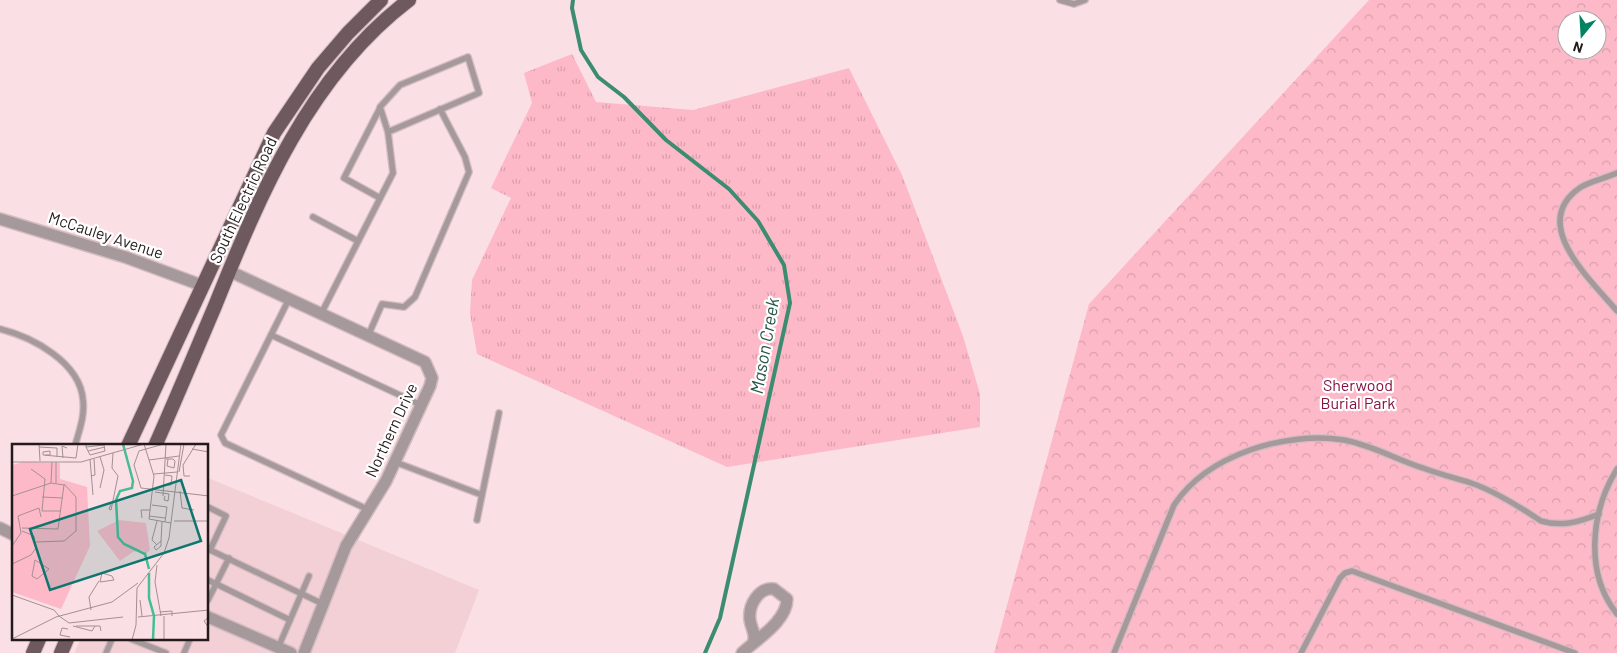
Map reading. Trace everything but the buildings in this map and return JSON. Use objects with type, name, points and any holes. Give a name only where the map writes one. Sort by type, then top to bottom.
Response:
[{"type":"main road","name":"South Electric Road","points":[[129,444],[201,285],[274,133],[294,100],[342,40],[381,0]]},
{"type":"main road","name":"South Electric Road","points":[[156,444],[275,167],[302,120],[341,66],[371,33],[409,0]]},
{"type":"main road","points":[[32,653],[38,640]]},
{"type":"main road","points":[[61,653],[67,640]]},
{"type":"street","name":"McCauley Avenue","points":[[0,219],[125,256],[201,285]]},
{"type":"street","name":"Northern Drive","points":[[229,271],[425,362],[432,378],[394,462],[369,510],[346,546],[304,653]]},
{"type":"street","points":[[0,528],[12,534]]},
{"type":"street","points":[[742,653],[753,643],[782,616],[787,607],[787,599],[774,589],[763,590],[755,598],[749,617],[756,638],[753,643]]},
{"type":"street","points":[[209,617],[291,653]]},
{"type":"lane","points":[[1060,0],[1074,4],[1085,0]]},
{"type":"lane","points":[[380,198],[344,178],[380,108],[400,84],[468,57],[479,93],[388,132]]},
{"type":"lane","points":[[321,314],[392,173],[388,132],[380,108]]},
{"type":"lane","points":[[368,336],[382,304],[404,307],[415,297],[469,172],[465,157],[440,109]]},
{"type":"lane","points":[[1617,173],[1586,185],[1573,194],[1566,203],[1560,224],[1565,246],[1617,311]]},
{"type":"lane","points":[[313,217],[358,241]]},
{"type":"lane","points":[[289,299],[221,435],[225,444],[369,510]]},
{"type":"lane","points":[[0,329],[25,336],[33,341],[48,351],[76,377],[82,390],[84,401],[83,416],[76,444]]},
{"type":"lane","points":[[271,335],[421,405]]},
{"type":"lane","points":[[477,520],[500,414]]},
{"type":"lane","points":[[1114,653],[1174,505],[1182,492],[1219,465],[1265,446],[1322,438],[1344,440],[1365,445],[1421,468],[1472,483],[1552,524],[1564,525],[1599,514]]},
{"type":"lane","points":[[394,462],[482,494]]},
{"type":"lane","points":[[1617,468],[1599,514],[1595,542],[1596,561],[1606,597],[1617,614]]},
{"type":"lane","points":[[209,508],[226,516],[209,549],[323,604]]},
{"type":"lane","points":[[209,598],[229,558]]},
{"type":"lane","points":[[1301,653],[1340,578],[1352,571],[1575,653]]},
{"type":"lane","points":[[278,648],[309,576]]},
{"type":"lane","points":[[209,580],[290,620]]},
{"type":"lane","points":[[106,653],[112,640]]},
{"type":"lane","points":[[134,640],[166,653]]},
{"type":"lane","points":[[184,653],[190,640]]},
{"type":"shaded area","points":[[209,478],[479,590],[455,653],[74,653],[80,640],[209,640]]},
{"type":"green space","name":"Sherwood Burial Park","points":[[1369,0],[1617,0],[1617,653],[994,653],[1089,304]]},
{"type":"green space","points":[[572,54],[596,102],[693,110],[849,68],[902,175],[963,336],[980,394],[980,427],[727,467],[477,354],[470,313],[472,280],[511,198],[491,188],[532,103],[524,73]]},
{"type":"waterway","name":"Mason Creek","points":[[573,0],[572,8],[581,50],[598,77],[624,97],[666,140],[729,189],[758,221],[784,265],[790,303],[720,618],[705,653]]}]
